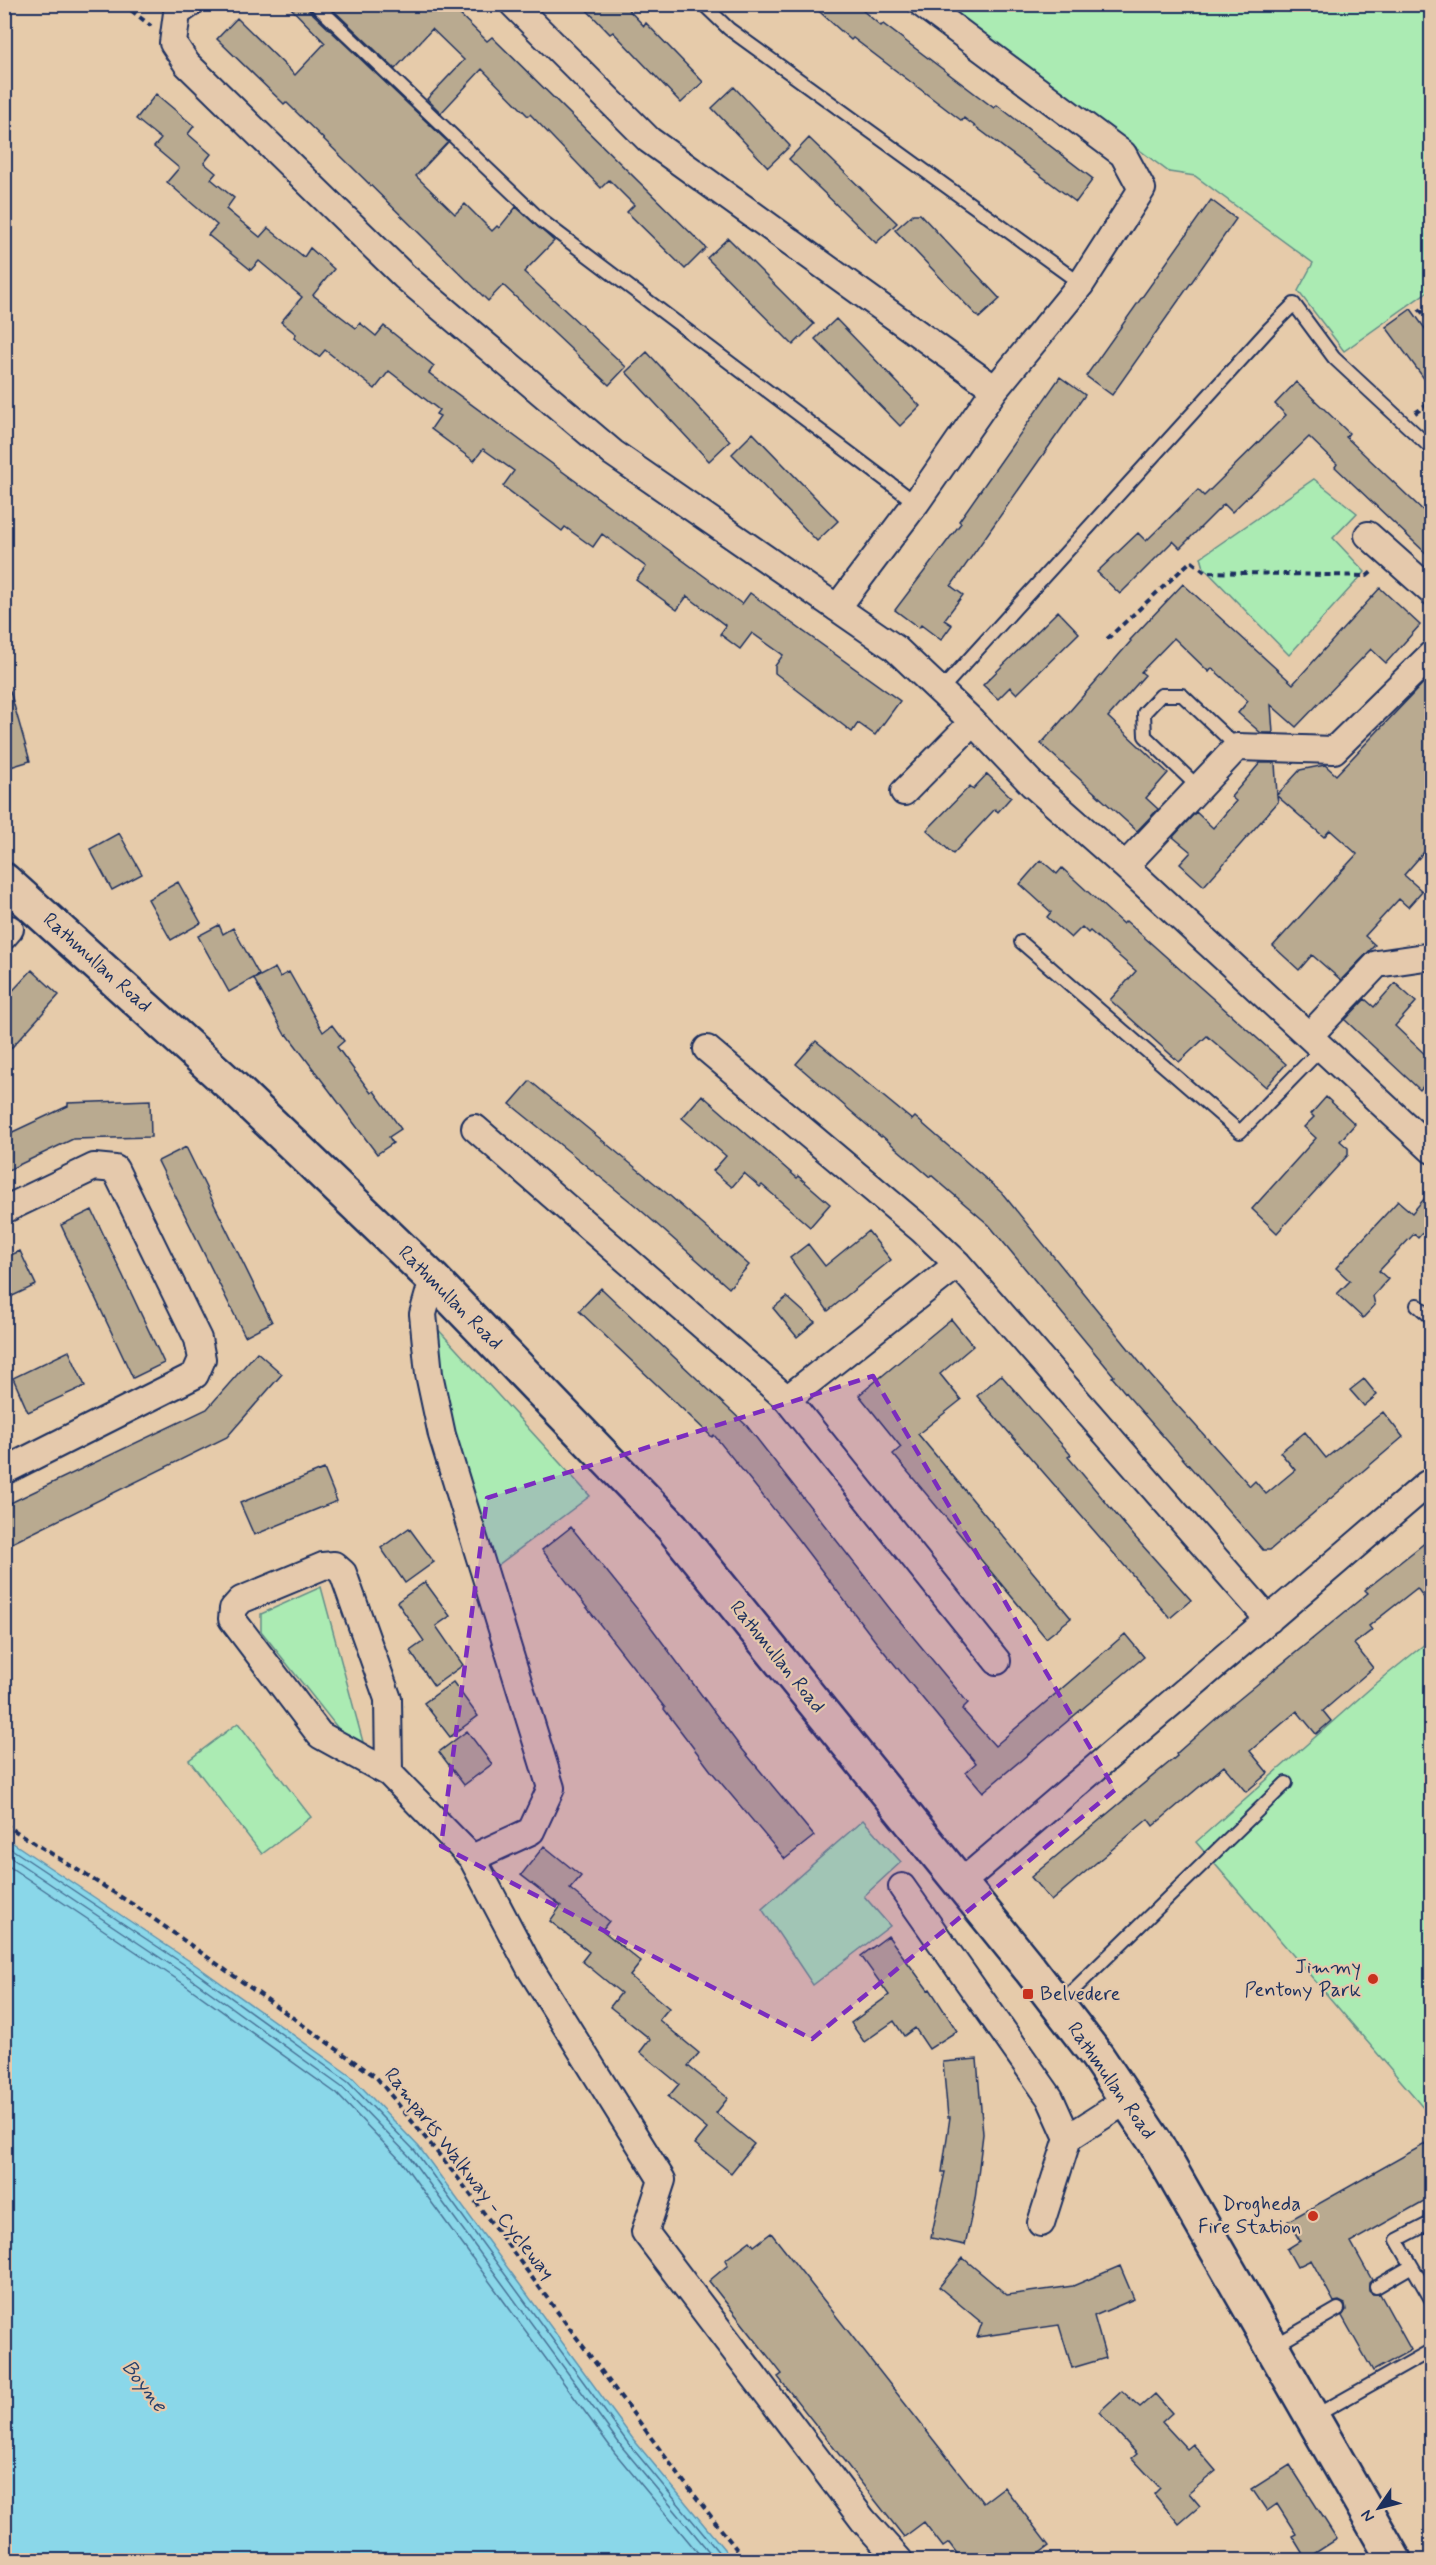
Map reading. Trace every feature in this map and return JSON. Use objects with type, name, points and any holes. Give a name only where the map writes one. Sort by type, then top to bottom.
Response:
[{"type":"street","points":[[190,4],[177,13],[173,43],[187,64],[404,276],[613,453],[896,648],[973,722],[1032,784],[1125,866],[1431,1150]]},
{"type":"street","points":[[513,4],[648,140],[995,389]]},
{"type":"street","points":[[837,608],[915,503],[995,389],[1081,284],[1142,189],[1123,154],[922,4]]},
{"type":"street","points":[[1368,535],[1430,588]]},
{"type":"street","points":[[1125,866],[1237,747],[1334,750],[1431,654]]},
{"type":"street","points":[[904,792],[973,722]]},
{"type":"street","name":"Rathmullan Road","points":[[4,880],[233,1087],[433,1279],[672,1527],[961,1883],[1058,2006],[1127,2100],[1155,2142],[1394,2560]]},
{"type":"street","points":[[1315,1042],[1377,964],[1431,956]]},
{"type":"street","points":[[707,1049],[922,1230],[958,1264],[1269,1620]]},
{"type":"street","points":[[475,1128],[787,1399],[998,1661]]},
{"type":"street","points":[[4,1210],[94,1167],[115,1169],[198,1339],[202,1359],[195,1375],[4,1471]]},
{"type":"street","points":[[787,1399],[958,1264]]},
{"type":"street","points":[[433,1279],[423,1314],[429,1374],[442,1435],[551,1788],[531,1831],[472,1858]]},
{"type":"street","points":[[961,1883],[1427,1484]]},
{"type":"street","points":[[389,1773],[388,1699],[343,1573],[334,1565],[322,1566],[241,1600],[233,1608],[232,1619],[320,1735],[389,1773],[472,1858],[530,1968],[662,2180],[645,2232],[863,2520],[899,2560]]},
{"type":"street","points":[[902,1887],[1050,2098],[1068,2138]]},
{"type":"street","points":[[1041,2223],[1068,2138],[1127,2100]]},
{"type":"lane","points":[[315,4],[542,221],[915,503]]},
{"type":"lane","points":[[703,4],[729,29],[1081,284]]},
{"type":"lane","points":[[940,691],[1294,304],[1334,358],[1431,449]]},
{"type":"lane","points":[[1199,788],[1145,736],[1144,713],[1156,698],[1161,695],[1182,695],[1237,747]]},
{"type":"lane","points":[[1021,942],[1240,1132],[1315,1042]]},
{"type":"lane","points":[[1417,1305],[1431,1318]]},
{"type":"lane","points":[[1058,2006],[1286,1783]]},
{"type":"lane","points":[[1431,2222],[1397,2240],[1431,2301]]},
{"type":"lane","points":[[1376,2287],[1412,2266]]},
{"type":"lane","points":[[1272,2348],[1338,2309]]},
{"type":"lane","points":[[1312,2418],[1431,2350]]},
{"type":"path","points":[[123,4],[173,43]]},
{"type":"path","points":[[1419,309],[1431,322]]},
{"type":"path","points":[[1107,639],[1191,561],[1205,572],[1367,576]]},
{"type":"path","name":"Ramparts Walkway - Cycleway","points":[[4,1824],[136,1907],[376,2077],[458,2178],[681,2478],[745,2560]]},
{"type":"highlighted area","points":[[873,1376],[1115,1790],[812,2039],[441,1846],[487,1498]]},
{"type":"green space","points":[[945,5],[1431,5],[1431,289],[1344,351],[1298,291],[1313,263],[1195,176],[1169,172]]},
{"type":"green space","points":[[1314,479],[1357,513],[1333,538],[1365,572],[1289,655],[1204,568],[1201,557]]},
{"type":"green space","points":[[435,1326],[590,1496],[494,1568],[441,1392]]},
{"type":"green space","points":[[321,1587],[363,1742],[358,1747],[348,1741],[261,1631],[261,1614]]},
{"type":"green space","name":"Jimmy Pentony Park","points":[[1431,1639],[1431,2116],[1196,1842],[1373,1686]]},
{"type":"green space","points":[[238,1723],[311,1817],[262,1854],[189,1760]]},
{"type":"green space","points":[[863,1820],[901,1862],[864,1896],[890,1926],[813,1985],[762,1909]]},
{"type":"water","name":"Boyne","points":[[4,1837],[197,1966],[352,2077],[419,2147],[633,2439],[733,2560],[5,2560]]},
{"type":"building","points":[[287,4],[307,4],[309,10],[448,142],[416,176],[455,214],[465,204],[492,231],[497,226],[499,228],[516,207],[554,241],[524,272],[626,367],[609,385],[503,285],[488,301],[286,102],[284,104],[217,39],[237,18],[295,75],[325,43]]},
{"type":"building","points":[[327,4],[449,4],[487,41],[492,37],[706,248],[685,269],[627,212],[634,205],[609,180],[601,188],[530,114],[528,116],[482,69],[441,113],[427,99],[464,60],[432,29],[395,69]]},
{"type":"building","points":[[581,4],[623,4],[644,26],[646,23],[703,82],[681,103],[613,32],[610,34]]},
{"type":"building","points":[[811,4],[855,4],[881,26],[883,24],[994,108],[997,105],[1093,179],[1076,202],[964,118],[962,121],[853,38],[851,40]]},
{"type":"building","points":[[734,87],[790,146],[768,167],[712,108]]},
{"type":"building","points":[[156,94],[194,126],[188,134],[211,154],[204,163],[216,173],[211,179],[234,198],[226,209],[260,237],[268,228],[304,257],[310,248],[334,269],[313,295],[356,328],[360,323],[376,336],[384,326],[434,366],[429,373],[742,604],[750,593],[900,701],[875,735],[858,723],[852,732],[775,673],[775,666],[783,655],[752,633],[740,649],[720,634],[726,626],[687,596],[677,610],[636,580],[646,567],[602,534],[593,547],[565,527],[562,531],[503,486],[514,471],[483,449],[474,461],[431,429],[440,416],[436,414],[439,410],[389,371],[375,389],[325,350],[319,357],[294,338],[296,334],[281,322],[302,297],[259,261],[251,270],[208,235],[217,225],[167,182],[179,168],[154,147],[161,139],[136,119]]},
{"type":"building","points":[[809,138],[897,223],[876,243],[789,159]]},
{"type":"building","points":[[1211,200],[1236,219],[1112,395],[1086,376]]},
{"type":"building","points":[[913,214],[920,214],[1000,299],[979,318],[895,230]]},
{"type":"building","points":[[728,238],[814,324],[793,345],[707,258]]},
{"type":"building","points":[[1411,309],[1431,337],[1431,388],[1386,327]]},
{"type":"building","points":[[836,319],[920,406],[900,426],[815,339]]},
{"type":"building","points":[[647,352],[730,441],[709,461],[626,372]]},
{"type":"building","points":[[1060,377],[1085,395],[951,586],[963,595],[944,620],[952,625],[941,640],[921,625],[919,628],[895,610],[961,523],[959,521]]},
{"type":"building","points":[[1296,382],[1349,433],[1346,437],[1431,518],[1431,558],[1335,467],[1337,464],[1309,437],[1232,512],[1224,504],[1180,548],[1173,541],[1120,594],[1097,572],[1138,533],[1146,541],[1198,490],[1204,496],[1286,415],[1275,404]]},
{"type":"building","points":[[753,433],[838,521],[817,541],[732,454]]},
{"type":"building","points":[[1183,584],[1293,684],[1380,588],[1420,625],[1386,663],[1371,649],[1296,727],[1271,705],[1273,733],[1261,733],[1238,713],[1248,701],[1212,668],[1209,672],[1174,638],[1141,672],[1145,675],[1108,717],[1168,773],[1146,798],[1158,809],[1137,831],[1041,744],[1130,640]]},
{"type":"building","points":[[1058,611],[1079,633],[1017,694],[1010,687],[998,699],[983,685]]},
{"type":"building","points":[[1431,675],[1431,844],[1404,875],[1422,891],[1408,907],[1399,899],[1365,936],[1375,945],[1341,980],[1312,955],[1299,970],[1273,946],[1357,854],[1330,830],[1324,837],[1277,796],[1278,802],[1204,886],[1180,864],[1191,852],[1173,837],[1196,812],[1213,828],[1236,801],[1231,797],[1260,763],[1275,763],[1277,795],[1300,770],[1325,765],[1336,775]]},
{"type":"building","points":[[4,691],[10,691],[30,761],[4,769]]},
{"type":"building","points":[[987,774],[1011,797],[998,812],[995,809],[953,854],[927,830],[970,786],[973,789]]},
{"type":"building","points":[[119,833],[142,874],[112,890],[90,849]]},
{"type":"building","points":[[1041,860],[1057,874],[1062,868],[1123,924],[1126,921],[1286,1064],[1266,1087],[1207,1036],[1179,1062],[1110,1000],[1136,971],[1090,931],[1088,933],[1082,927],[1071,938],[1047,917],[1051,912],[1020,884]]},
{"type":"building","points":[[178,882],[201,923],[171,940],[148,899]]},
{"type":"building","points":[[219,925],[223,934],[233,928],[259,975],[229,992],[198,936]]},
{"type":"building","points":[[275,968],[280,977],[289,972],[323,1032],[332,1025],[344,1041],[337,1047],[371,1093],[374,1091],[401,1129],[389,1137],[393,1143],[377,1154],[287,1034],[285,1035],[254,979]]},
{"type":"building","points":[[32,970],[59,995],[4,1056],[4,1000]]},
{"type":"building","points":[[1395,983],[1416,1002],[1395,1026],[1431,1060],[1431,1077],[1420,1090],[1345,1020],[1365,999],[1374,1007]]},
{"type":"building","points":[[816,1041],[912,1120],[915,1117],[1002,1193],[1150,1375],[1250,1486],[1255,1481],[1266,1494],[1295,1470],[1280,1452],[1305,1432],[1326,1458],[1383,1412],[1403,1437],[1270,1550],[1263,1550],[1127,1395],[1112,1377],[1114,1376],[989,1225],[796,1064]]},
{"type":"building","points":[[530,1081],[670,1196],[749,1265],[729,1288],[636,1206],[510,1104]]},
{"type":"building","points":[[702,1095],[830,1204],[810,1227],[762,1185],[760,1187],[744,1173],[732,1187],[713,1171],[726,1156],[682,1118]]},
{"type":"building","points":[[1326,1097],[1355,1124],[1340,1141],[1348,1148],[1348,1155],[1277,1233],[1252,1209],[1316,1138],[1304,1127],[1314,1117],[1311,1114]]},
{"type":"building","points":[[150,1100],[151,1137],[73,1139],[4,1172],[4,1136],[68,1106],[68,1103]]},
{"type":"building","points":[[186,1147],[272,1322],[245,1336],[158,1161]]},
{"type":"building","points":[[1431,1191],[1431,1223],[1418,1238],[1414,1234],[1379,1271],[1388,1279],[1373,1296],[1375,1305],[1363,1318],[1337,1294],[1350,1281],[1336,1268],[1398,1201],[1412,1213]]},
{"type":"building","points":[[92,1210],[164,1363],[133,1378],[61,1225]]},
{"type":"building","points":[[868,1231],[891,1260],[828,1311],[790,1258],[808,1244],[825,1266]]},
{"type":"building","points":[[20,1251],[36,1285],[4,1300],[4,1258]]},
{"type":"building","points":[[601,1288],[747,1426],[894,1614],[968,1703],[962,1709],[995,1746],[1125,1634],[1144,1657],[983,1792],[966,1772],[976,1763],[876,1642],[793,1533],[714,1435],[712,1437],[579,1311]]},
{"type":"building","points":[[787,1297],[815,1322],[797,1337],[773,1308]]},
{"type":"building","points":[[951,1319],[973,1346],[940,1374],[961,1400],[918,1434],[1071,1618],[1046,1638],[893,1454],[901,1447],[859,1395]]},
{"type":"building","points":[[69,1351],[85,1386],[28,1412],[13,1378]]},
{"type":"building","points":[[257,1352],[282,1374],[227,1437],[4,1547],[4,1506],[207,1409]]},
{"type":"building","points":[[1001,1375],[1071,1455],[1068,1457],[1134,1536],[1191,1600],[1170,1618],[977,1396]]},
{"type":"building","points":[[1364,1379],[1377,1395],[1364,1406],[1350,1390]]},
{"type":"building","points":[[324,1469],[337,1501],[254,1535],[240,1503]]},
{"type":"building","points":[[571,1527],[642,1615],[738,1744],[814,1836],[785,1859],[711,1771],[542,1550]]},
{"type":"building","points":[[409,1528],[434,1562],[405,1583],[381,1548]]},
{"type":"building","points":[[1431,1538],[1431,1607],[1417,1588],[1369,1626],[1372,1630],[1354,1644],[1373,1668],[1323,1711],[1331,1721],[1316,1734],[1297,1711],[1250,1751],[1268,1773],[1246,1792],[1224,1766],[1153,1826],[1148,1819],[1051,1901],[1031,1877],[1177,1756],[1176,1754],[1220,1715],[1368,1593],[1365,1590]]},
{"type":"building","points":[[425,1582],[450,1616],[436,1626],[463,1665],[434,1686],[410,1651],[424,1641],[397,1602]]},
{"type":"building","points":[[453,1682],[478,1716],[450,1737],[424,1703]]},
{"type":"building","points":[[467,1731],[492,1764],[464,1785],[439,1752]]},
{"type":"building","points":[[544,1846],[581,1876],[570,1889],[609,1921],[602,1930],[641,1962],[630,1976],[669,2008],[659,2020],[699,2053],[688,2066],[728,2098],[716,2113],[754,2144],[731,2173],[695,2144],[707,2129],[668,2097],[679,2084],[640,2052],[650,2039],[610,2007],[621,1993],[582,1961],[589,1952],[550,1921],[561,1906],[521,1875]]},
{"type":"building","points":[[888,1936],[928,1990],[930,1989],[957,2031],[929,2049],[915,2028],[904,2036],[894,2021],[864,2042],[851,2023],[889,1995],[861,1956]]},
{"type":"building","points":[[977,2059],[983,2134],[975,2199],[965,2245],[931,2238],[945,2172],[942,2172],[950,2117],[948,2117],[943,2062]]},
{"type":"building","points":[[1425,2144],[1431,2156],[1431,2197],[1351,2242],[1372,2280],[1369,2283],[1369,2291],[1372,2294],[1380,2294],[1411,2350],[1373,2371],[1342,2316],[1346,2310],[1345,2304],[1339,2301],[1334,2302],[1311,2260],[1297,2267],[1287,2249],[1300,2241],[1288,2221]]},
{"type":"building","points":[[771,2233],[983,2503],[1004,2487],[1049,2546],[1030,2560],[962,2560],[949,2543],[943,2547],[924,2522],[904,2537],[778,2377],[782,2374],[709,2281],[728,2265],[725,2260],[750,2241],[754,2246]]},
{"type":"building","points":[[963,2258],[1007,2295],[1073,2286],[1120,2266],[1134,2299],[1094,2316],[1106,2358],[1072,2368],[1059,2325],[977,2337],[982,2323],[939,2287]]},
{"type":"building","points":[[1122,2391],[1140,2407],[1155,2394],[1172,2413],[1162,2422],[1187,2449],[1193,2444],[1216,2471],[1189,2493],[1200,2506],[1179,2524],[1154,2494],[1160,2488],[1132,2458],[1137,2454],[1099,2412]]},
{"type":"building","points":[[1290,2465],[1337,2539],[1306,2559],[1292,2536],[1296,2534],[1277,2504],[1267,2511],[1252,2489]]},
{"type":"place","name":"Jimmy Pentony Park","points":[[1373,1979]]},
{"type":"place","name":"Belvedere","points":[[1028,1994]]},
{"type":"place","name":"Drogheda Fire Station","points":[[1313,2216]]}]
